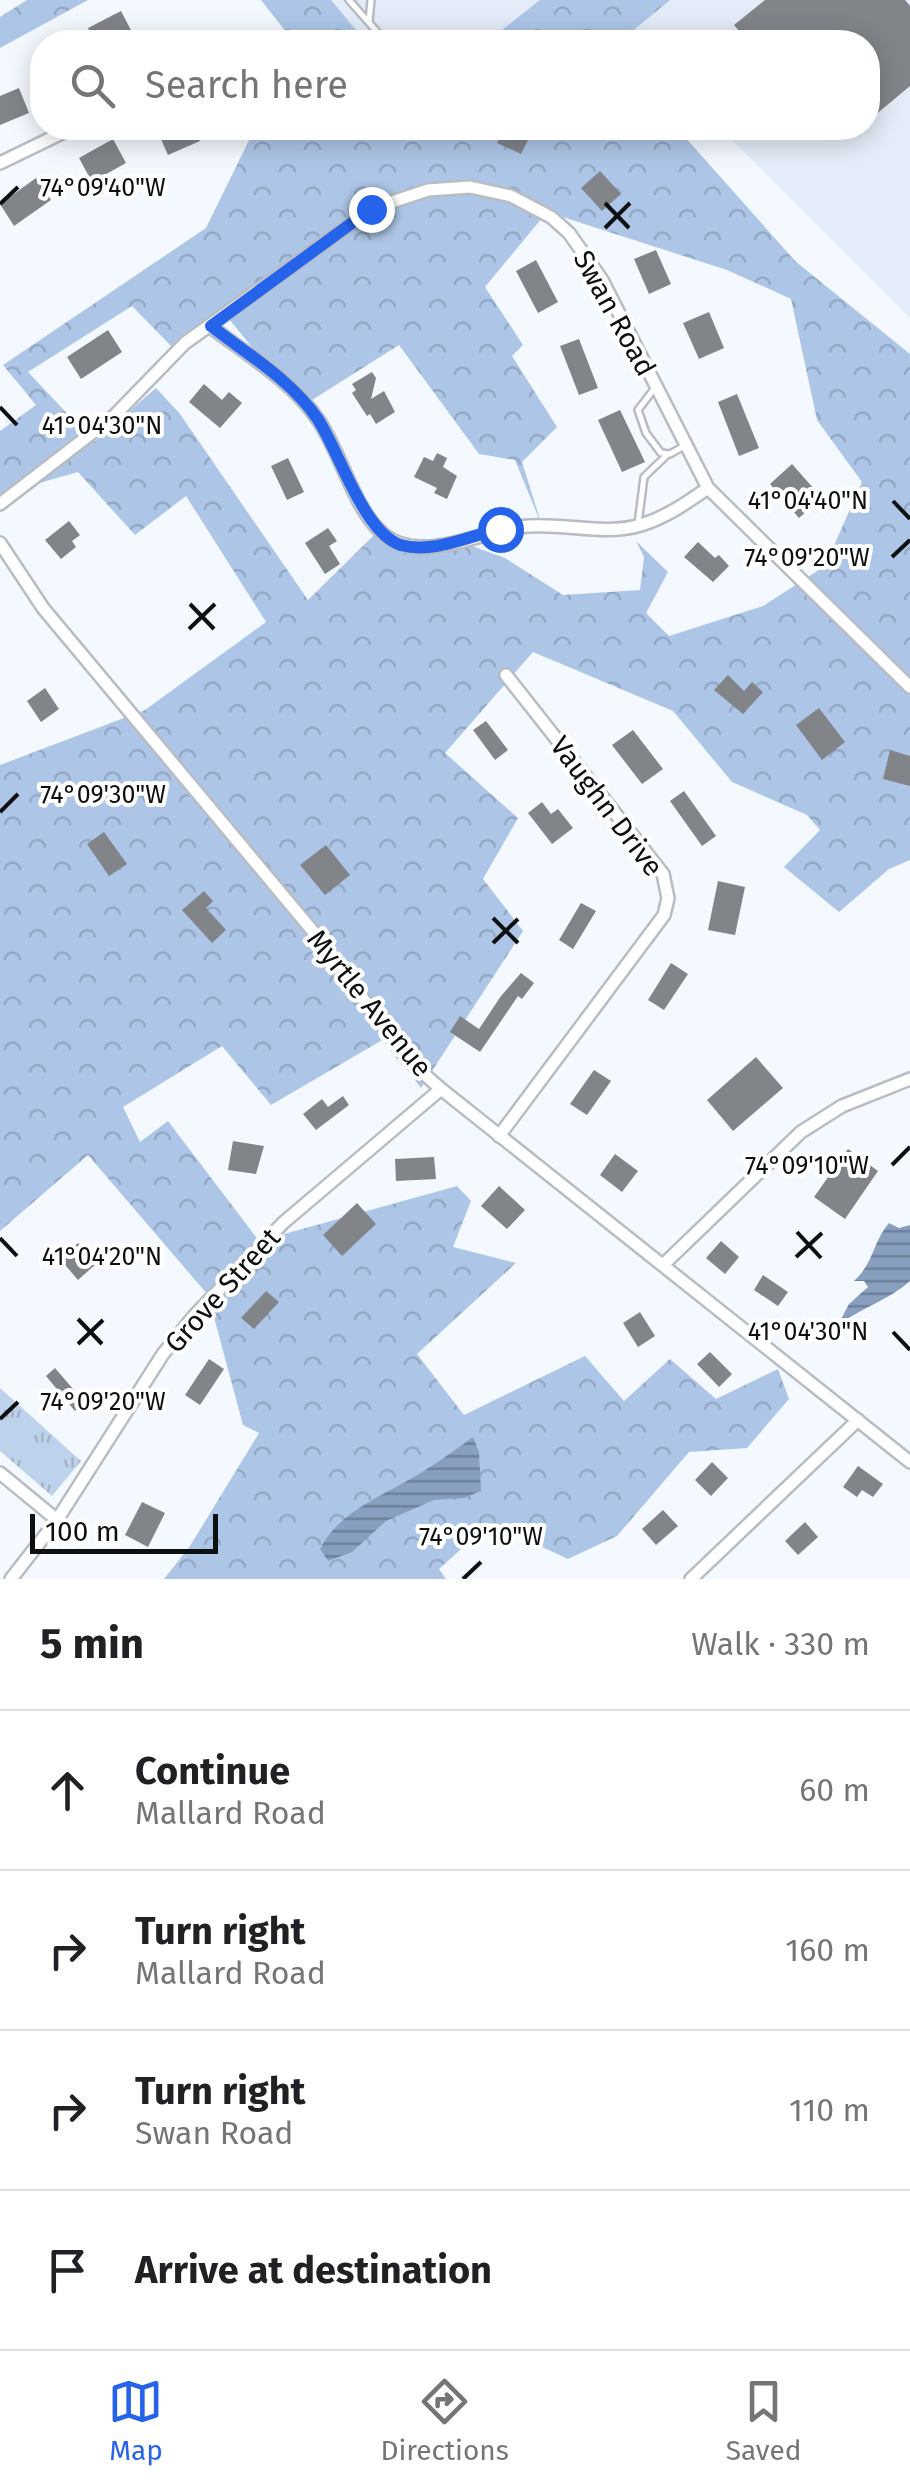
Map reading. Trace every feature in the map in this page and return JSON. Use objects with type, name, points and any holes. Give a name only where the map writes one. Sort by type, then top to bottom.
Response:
[{"type":"street","points":[[0,164],[48,140]]},
{"type":"street","name":"Swan Road","points":[[0,504],[114,416],[185,344],[346,226],[386,202],[446,186],[490,189],[534,206],[568,232],[602,280],[708,488],[910,687]]},
{"type":"street","points":[[211,326],[310,408],[331,440],[366,512],[381,532],[397,544],[443,545],[487,532],[530,526],[593,530],[638,526],[677,510],[708,488]]},
{"type":"street","name":"Myrtle Avenue","points":[[0,543],[44,608],[321,941],[408,1059],[499,1136],[910,1462]]},
{"type":"street","name":"Vaughn Drive","points":[[499,1136],[664,915],[668,898],[662,874],[506,675]]},
{"type":"street","points":[[663,1266],[801,1132],[842,1106],[910,1080]]},
{"type":"street","name":"Grove Street","points":[[11,1579],[57,1520],[163,1354],[194,1316],[283,1223],[441,1089]]},
{"type":"street","points":[[691,1579],[858,1420]]},
{"type":"street","points":[[0,1473],[57,1520]]},
{"type":"lane","points":[[349,0],[375,30]]},
{"type":"lane","points":[[369,23],[371,0]]},
{"type":"lane","points":[[656,386],[638,410],[653,446],[670,454]]},
{"type":"lane","points":[[638,526],[644,476],[686,445]]},
{"type":"shaded area","points":[[309,0],[910,0],[910,318],[732,140],[880,140],[880,30],[339,30]]},
{"type":"shaded area","points":[[889,1223],[899,1228],[910,1225],[910,1281],[838,1325],[849,1304],[868,1287],[864,1281],[854,1281],[866,1267]]},
{"type":"shaded area","points":[[473,1437],[479,1452],[481,1491],[464,1498],[434,1500],[386,1521],[352,1552],[328,1561],[320,1549],[349,1515]]},
{"type":"green space","points":[[27,0],[88,0],[0,48],[0,17]]},
{"type":"green space","points":[[261,0],[331,0],[356,30],[285,30]]},
{"type":"green space","points":[[540,0],[670,0],[634,30],[502,30]]},
{"type":"green space","points":[[249,140],[688,140],[795,261],[910,354],[910,860],[889,869],[839,912],[784,867],[820,830],[807,815],[732,782],[673,711],[533,652],[445,753],[518,818],[483,879],[523,931],[421,1088],[384,1039],[271,1105],[222,1046],[123,1107],[140,1142],[168,1121],[259,1241],[457,1186],[471,1201],[453,1247],[516,1263],[417,1354],[464,1415],[585,1356],[624,1401],[670,1359],[716,1399],[778,1369],[789,1399],[747,1448],[689,1452],[617,1536],[568,1559],[490,1523],[439,1569],[446,1579],[164,1579],[190,1546],[259,1433],[243,1425],[208,1295],[88,1155],[0,1231],[0,765],[145,710],[266,622],[186,496],[135,535],[78,472],[0,494],[0,431],[36,405],[3,365],[206,228]],"holes":[[[547,212],[727,270],[791,299],[817,420],[862,482],[825,566],[763,606],[669,636],[646,613],[668,572],[636,541],[644,557],[640,590],[563,595],[505,558],[472,546],[407,551],[375,534],[308,600],[180,414],[156,388],[94,442],[28,372],[132,306],[174,349],[224,313],[301,407],[399,345],[479,454],[515,460],[542,526],[522,462],[557,427],[512,356],[523,345],[485,287]]]},
{"type":"green space","points":[[0,1388],[81,1461],[52,1496],[0,1451]]},
{"type":"building","points":[[765,0],[905,0],[910,6],[910,86],[880,111],[880,30],[738,30],[734,25]]},
{"type":"building","points":[[121,11],[131,30],[89,30]]},
{"type":"building","points":[[19,88],[29,113],[0,125],[0,96]]},
{"type":"building","points":[[114,140],[126,163],[92,182],[79,158]]},
{"type":"building","points":[[161,140],[200,141],[168,155]]},
{"type":"building","points":[[499,140],[528,140],[521,154],[497,143]]},
{"type":"building","points":[[600,171],[621,194],[602,211],[581,188]]},
{"type":"building","points":[[36,178],[51,200],[14,226],[0,204]]},
{"type":"building","points":[[656,250],[671,284],[649,294],[634,259]]},
{"type":"building","points":[[536,260],[558,302],[538,313],[516,271]]},
{"type":"building","points":[[709,312],[724,348],[699,359],[683,323]]},
{"type":"building","points":[[108,330],[122,352],[81,379],[67,357]]},
{"type":"building","points":[[579,339],[598,388],[579,395],[560,346]]},
{"type":"building","points":[[372,372],[376,378],[371,399],[384,391],[395,412],[376,424],[352,393],[356,390],[352,384]]},
{"type":"building","points":[[204,384],[222,400],[229,392],[242,403],[220,428],[189,402]]},
{"type":"building","points":[[737,394],[759,448],[739,456],[718,402]]},
{"type":"building","points":[[620,410],[645,462],[622,472],[598,420]]},
{"type":"building","points":[[437,453],[447,458],[443,467],[457,476],[447,499],[434,493],[437,488],[414,477],[424,457],[433,461]]},
{"type":"building","points":[[288,458],[304,492],[287,500],[271,466]]},
{"type":"building","points":[[792,464],[822,498],[799,518],[770,484]]},
{"type":"building","points":[[69,521],[80,535],[72,541],[76,547],[61,559],[45,540]]},
{"type":"building","points":[[328,528],[337,541],[329,546],[340,564],[325,574],[305,543]]},
{"type":"building","points":[[698,542],[729,566],[713,582],[684,557]]},
{"type":"building","points":[[728,675],[744,691],[752,682],[763,692],[743,714],[714,690]]},
{"type":"building","points":[[45,688],[59,709],[41,722],[27,701]]},
{"type":"building","points":[[819,708],[845,742],[822,760],[796,725]]},
{"type":"building","points":[[486,721],[508,750],[495,760],[473,730]]},
{"type":"building","points":[[633,730],[663,769],[642,784],[612,745]]},
{"type":"building","points":[[890,750],[910,756],[910,786],[883,779]]},
{"type":"building","points":[[684,791],[716,836],[702,846],[670,801]]},
{"type":"building","points":[[542,802],[551,814],[558,809],[573,828],[552,844],[528,813]]},
{"type":"building","points":[[104,832],[127,864],[109,876],[87,844]]},
{"type":"building","points":[[326,845],[350,875],[325,895],[300,865]]},
{"type":"building","points":[[718,881],[745,887],[735,935],[708,930]]},
{"type":"building","points":[[204,891],[213,901],[206,908],[226,930],[212,943],[182,910]]},
{"type":"building","points":[[581,903],[596,911],[573,949],[559,940]]},
{"type":"building","points":[[671,963],[688,974],[664,1010],[648,1000]]},
{"type":"building","points":[[521,973],[534,983],[522,999],[518,996],[480,1052],[450,1032],[460,1016],[479,1029]]},
{"type":"building","points":[[756,1057],[783,1088],[733,1131],[707,1100]]},
{"type":"building","points":[[594,1070],[611,1081],[587,1115],[570,1104]]},
{"type":"building","points":[[343,1096],[349,1105],[316,1130],[303,1114],[322,1099],[328,1107]]},
{"type":"building","points":[[233,1141],[264,1146],[256,1174],[228,1170]]},
{"type":"building","points":[[848,1149],[878,1171],[845,1219],[814,1197]]},
{"type":"building","points":[[615,1154],[638,1171],[622,1192],[600,1175]]},
{"type":"building","points":[[434,1157],[436,1179],[396,1181],[395,1159]]},
{"type":"building","points":[[499,1186],[525,1210],[507,1229],[481,1206]]},
{"type":"building","points":[[357,1203],[376,1224],[342,1256],[323,1235]]},
{"type":"building","points":[[721,1241],[739,1257],[725,1274],[706,1258]]},
{"type":"building","points":[[78,1243],[96,1264],[78,1280],[60,1259]]},
{"type":"building","points":[[763,1275],[788,1292],[778,1306],[754,1290]]},
{"type":"building","points":[[266,1291],[279,1302],[254,1329],[241,1318]]},
{"type":"building","points":[[640,1312],[655,1336],[638,1347],[623,1323]]},
{"type":"building","points":[[710,1352],[732,1374],[719,1387],[697,1364]]},
{"type":"building","points":[[209,1359],[224,1369],[200,1405],[185,1395]]},
{"type":"building","points":[[55,1368],[85,1403],[75,1411],[46,1376]]},
{"type":"building","points":[[712,1462],[728,1478],[711,1496],[695,1480]]},
{"type":"building","points":[[858,1466],[883,1484],[873,1497],[862,1490],[857,1497],[843,1487]]},
{"type":"building","points":[[142,1502],[165,1513],[148,1547],[125,1535]]},
{"type":"building","points":[[663,1510],[678,1526],[656,1545],[642,1529]]},
{"type":"building","points":[[805,1522],[818,1537],[798,1555],[785,1541]]},
{"type":"route","points":[[371,209],[211,326],[310,408],[331,440],[366,512],[381,532],[397,544],[443,545],[500,529]]}]
